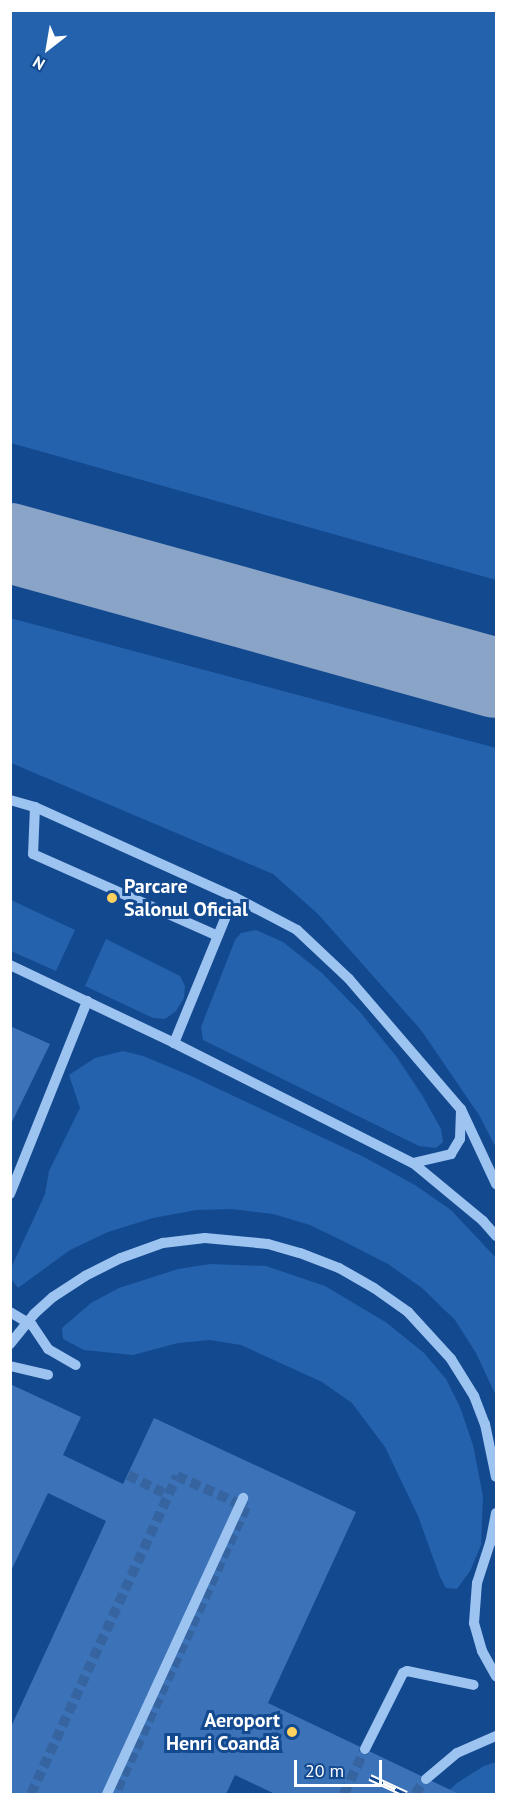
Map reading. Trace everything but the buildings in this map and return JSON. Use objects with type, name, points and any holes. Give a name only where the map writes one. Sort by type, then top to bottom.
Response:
[{"type":"street","points":[[10,800],[34,807],[234,897],[297,930],[349,980],[461,1109],[496,1184]]},
{"type":"street","points":[[34,807],[33,854],[218,936]]},
{"type":"street","points":[[174,1043],[234,897]]},
{"type":"street","points":[[10,965],[174,1043],[413,1163],[483,1221],[496,1236]]},
{"type":"street","points":[[10,1194],[87,1001]]},
{"type":"street","points":[[413,1163],[451,1154],[460,1139],[461,1109]]},
{"type":"street","points":[[10,1344],[34,1314],[53,1297],[85,1276],[121,1258],[163,1243],[205,1238],[268,1244],[339,1268],[374,1288],[408,1312],[451,1359],[474,1396],[485,1424],[496,1477]]},
{"type":"street","points":[[10,1312],[32,1325],[48,1350],[76,1365]]},
{"type":"street","points":[[10,1366],[48,1375]]},
{"type":"street","points":[[107,1794],[243,1498]]},
{"type":"street","points":[[496,1513],[490,1544],[477,1583],[474,1623],[482,1651],[496,1676]]},
{"type":"street","points":[[365,1749],[403,1673],[407,1671],[474,1685]]},
{"type":"street","points":[[426,1779],[457,1753],[496,1736]]},
{"type":"shaded area","points":[[10,11],[496,11],[496,580],[11,443]]},
{"type":"shaded area","points":[[10,618],[496,748],[496,1148],[479,1115],[421,1030],[318,914],[273,874],[11,763]]},
{"type":"shaded area","points":[[11,900],[75,930],[56,971],[11,951]]},
{"type":"shaded area","points":[[256,930],[283,942],[322,973],[360,1012],[396,1056],[441,1129],[443,1142],[436,1148],[419,1146],[203,1040],[201,1027],[235,940],[241,933]]},
{"type":"shaded area","points":[[106,939],[180,976],[185,986],[184,998],[176,1011],[165,1019],[153,1018],[85,986]]},
{"type":"shaded area","points":[[123,1051],[143,1056],[189,1075],[364,1157],[415,1185],[451,1210],[496,1258],[496,1396],[476,1353],[455,1320],[422,1288],[388,1264],[345,1242],[310,1225],[273,1214],[231,1209],[196,1210],[153,1218],[108,1232],[70,1250],[18,1288],[11,1279],[11,1268],[45,1194],[49,1171],[80,1108],[69,1075],[95,1058]]},
{"type":"shaded area","points":[[210,1264],[266,1266],[325,1286],[387,1323],[424,1353],[446,1379],[460,1407],[473,1445],[483,1496],[481,1545],[470,1571],[457,1589],[446,1588],[440,1577],[418,1516],[385,1447],[352,1403],[322,1382],[241,1345],[210,1340],[178,1343],[133,1355],[84,1350],[63,1339],[62,1328],[91,1303],[119,1288],[178,1269]]},
{"type":"shaded area","points":[[496,1762],[496,1794],[445,1794],[457,1783],[484,1766]]},
{"type":"taxiway","points":[[10,543],[496,678]]},
{"type":"tunnel","points":[[128,1475],[168,1495]]},
{"type":"tunnel","points":[[31,1794],[177,1476],[246,1507],[115,1794]]},
{"type":"tunnel","points":[[344,1794],[365,1749]]},
{"type":"tunnel","points":[[415,1794],[426,1779]]},
{"type":"railway","points":[[370,1777],[406,1794]]},
{"type":"place","name":"Parcare Salonul Oficial","points":[[112,898]]},
{"type":"place","name":"Aeroport Henri Coandă","points":[[292,1732]]}]
